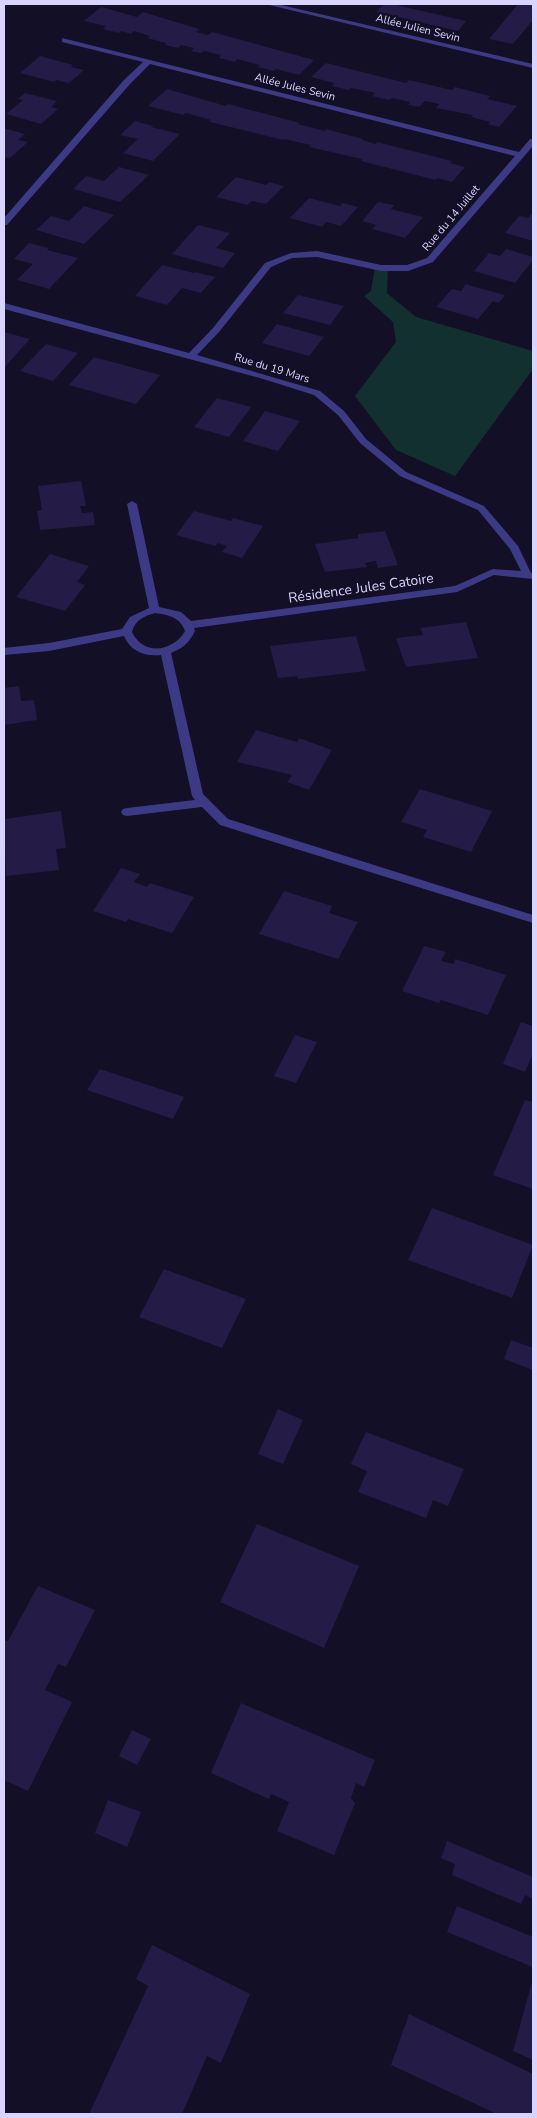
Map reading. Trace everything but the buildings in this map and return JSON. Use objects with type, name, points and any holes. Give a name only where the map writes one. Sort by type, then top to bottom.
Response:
[{"type":"street","name":"Allée Julien Sevin","points":[[270,4],[533,66]]},
{"type":"street","name":"Allée Jules Sevin","points":[[65,40],[519,155]]},
{"type":"street","points":[[4,223],[127,82],[148,62]]},
{"type":"street","name":"Rue du 14 Juillet","points":[[192,356],[216,330],[268,265],[291,256],[318,254],[381,268],[408,268],[430,260],[533,141]]},
{"type":"street","name":"Rue du 19 Mars","points":[[4,306],[192,356],[317,393],[341,413],[364,441],[403,474],[481,508],[514,548],[530,575]]},
{"type":"street","points":[[132,504],[155,610]]},
{"type":"street","name":"Résidence Jules Catoire","points":[[188,625],[457,589],[493,572],[530,575]]},
{"type":"street","points":[[155,610],[176,613],[184,618],[188,625],[190,631],[188,638],[182,644],[165,651],[155,652],[139,648],[128,638],[127,632],[132,620],[155,610]]},
{"type":"street","points":[[4,652],[49,647],[127,632]]},
{"type":"street","points":[[165,651],[198,796],[224,822],[533,920]]},
{"type":"street","points":[[127,812],[205,803]]},
{"type":"green space","points":[[375,267],[388,268],[387,293],[416,317],[533,351],[533,369],[455,476],[396,450],[355,396],[396,342],[393,322],[364,296],[371,291]]}]
